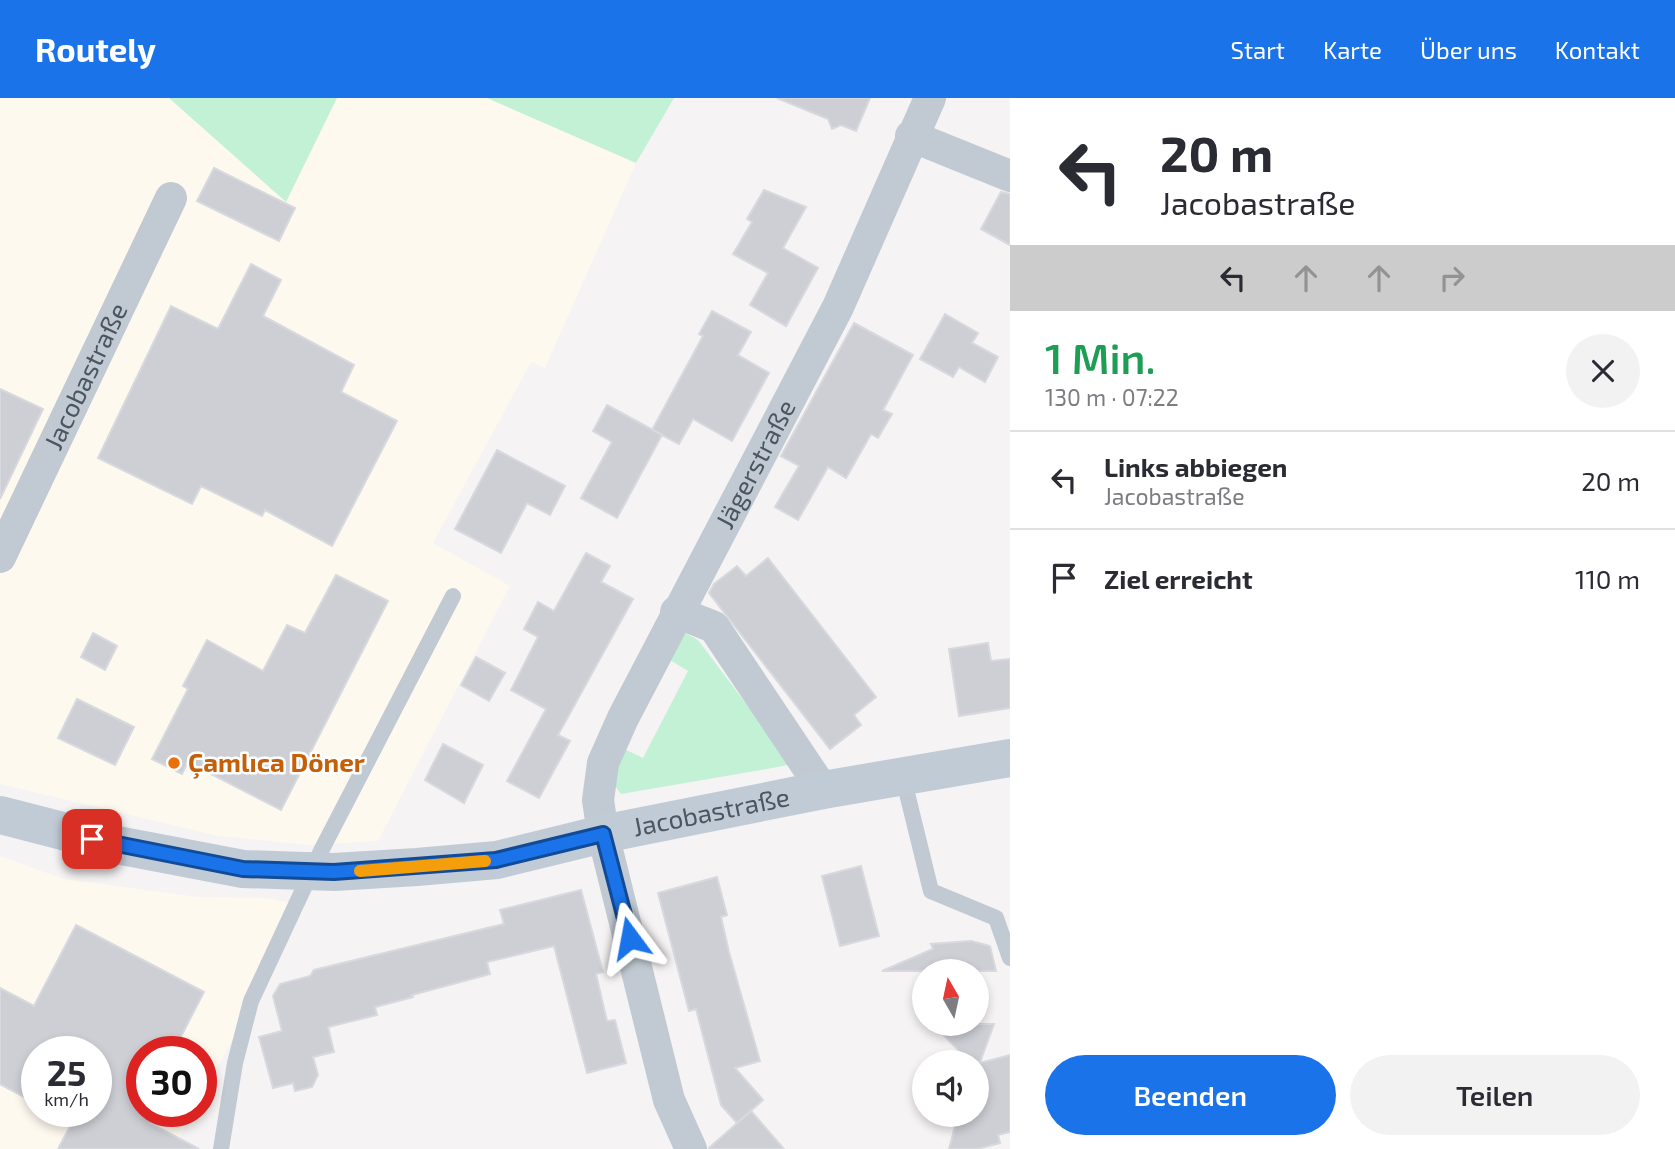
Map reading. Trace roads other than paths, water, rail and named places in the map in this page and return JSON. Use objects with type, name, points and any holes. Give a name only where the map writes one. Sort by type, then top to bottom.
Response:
[{"type":"street","name":"Jägerstraße","points":[[691,1149],[669,1100],[603,834],[597,800],[603,763],[676,612],[838,307],[930,98]]},
{"type":"street","points":[[911,136],[1010,176]]},
{"type":"street","name":"Jacobastraße","points":[[0,557],[172,198]]},
{"type":"street","points":[[676,612],[714,627],[823,789]]},
{"type":"street","name":"Jacobastraße","points":[[0,815],[117,845],[243,869],[313,871],[418,867],[496,860],[603,834],[823,789],[1010,758]]},
{"type":"lane","points":[[221,1149],[235,1063],[251,1001],[313,871],[453,596]]},
{"type":"lane","points":[[903,777],[931,891],[996,918],[1010,958]]},
{"type":"place","name":"Çamlıca Döner","points":[[174,763]]}]
